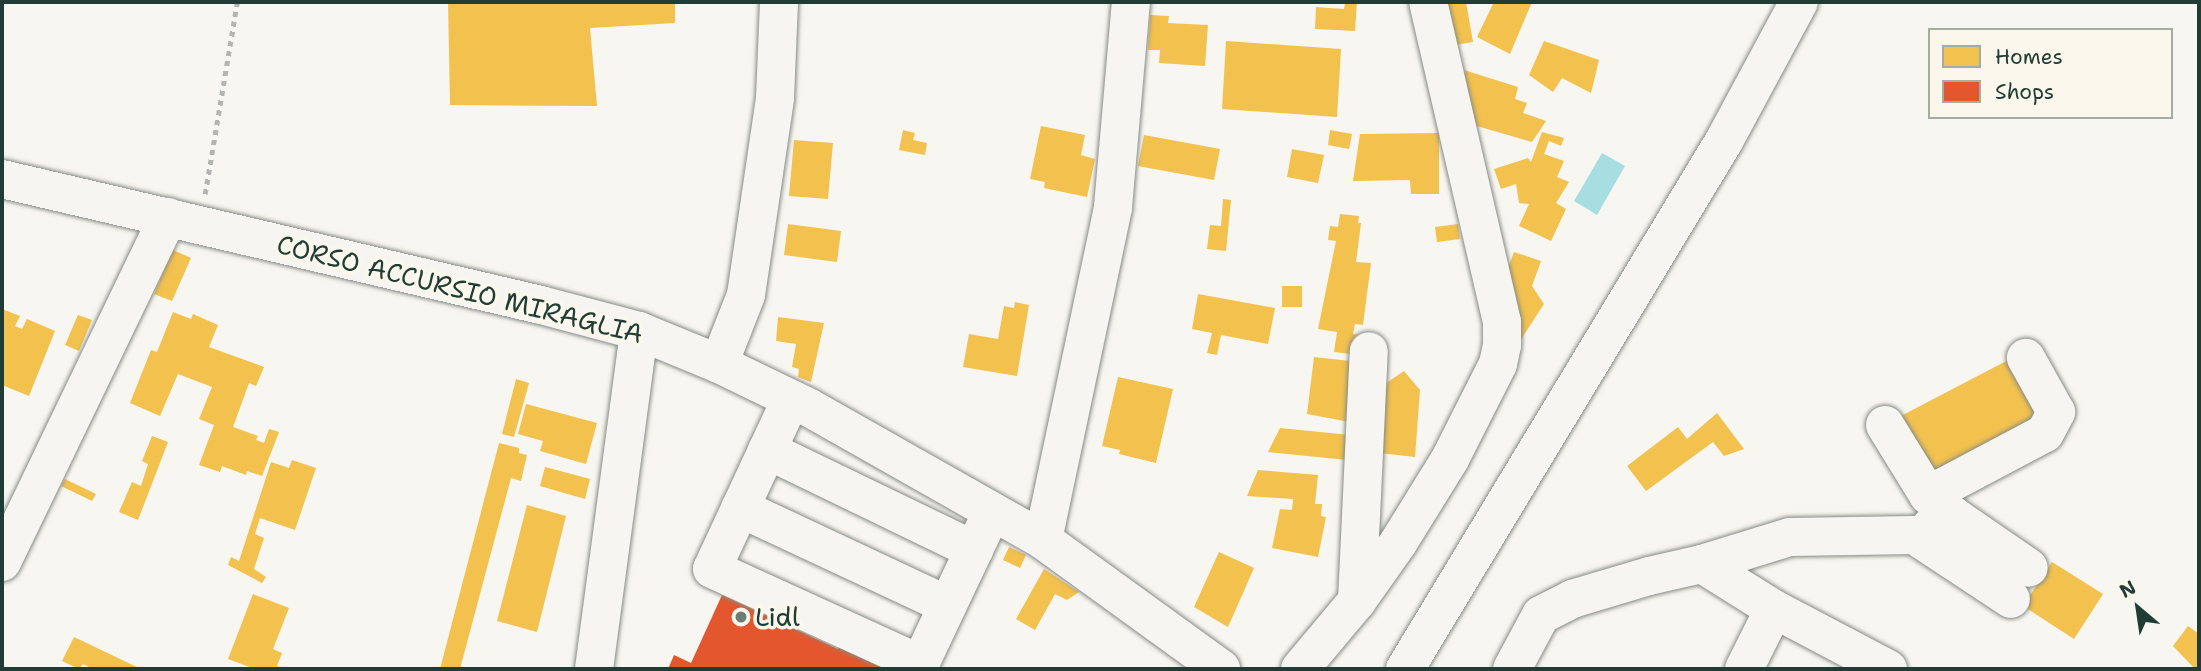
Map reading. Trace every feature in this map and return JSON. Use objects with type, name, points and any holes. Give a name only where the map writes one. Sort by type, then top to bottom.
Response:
[{"type":"street","points":[[719,363],[746,295],[775,98],[779,2]]},
{"type":"street","points":[[1043,540],[1113,207],[1131,2]]},
{"type":"street","points":[[1300,669],[1357,601],[1450,459],[1498,364],[1502,345],[1502,322],[1428,2]]},
{"type":"street","points":[[1405,669],[1742,107],[1799,2]]},
{"type":"street","name":"CORSO ACCURSIO MIRAGLIA","points":[[2,179],[541,304],[639,331],[719,363],[791,399],[1043,540],[1221,669]]},
{"type":"street","points":[[2,562],[183,221]]},
{"type":"street","points":[[594,669],[639,331]]},
{"type":"street","points":[[1357,601],[1369,351]]},
{"type":"street","points":[[1914,536],[1940,505],[2045,433],[2056,412],[2026,358]]},
{"type":"street","points":[[791,399],[712,569],[919,664],[992,512]]},
{"type":"street","points":[[1512,669],[1542,615],[1572,599],[1790,537],[1914,536],[2020,583],[1940,505],[1885,425]]},
{"type":"street","points":[[767,450],[974,550]]},
{"type":"street","points":[[740,508],[947,605]]},
{"type":"street","points":[[1702,564],[1774,609],[1888,669]]},
{"type":"street","points":[[1744,669],[1774,609]]},
{"type":"path","points":[[183,221],[224,94],[237,2]]},
{"type":"water","points":[[1602,153],[1625,166],[1597,215],[1574,201]]},
{"type":"building: Homes","points":[[448,2],[675,2],[675,23],[590,28],[597,106],[450,105]]},
{"type":"building: Homes","points":[[1345,2],[1357,2],[1355,31],[1315,29],[1316,7],[1344,9]]},
{"type":"building: Homes","points":[[1448,2],[1466,2],[1473,42],[1455,45]]},
{"type":"building: Homes","points":[[1494,2],[1532,2],[1510,54],[1477,37]]},
{"type":"building: Homes","points":[[1150,15],[1169,16],[1168,23],[1208,25],[1205,66],[1159,63],[1160,50],[1148,50]]},
{"type":"building: Homes","points":[[1226,41],[1341,49],[1337,117],[1222,109]]},
{"type":"building: Homes","points":[[1544,41],[1599,60],[1591,93],[1562,78],[1553,92],[1529,75]]},
{"type":"building: Homes","points":[[1464,70],[1518,87],[1515,99],[1527,103],[1523,113],[1546,121],[1532,142],[1470,124]]},
{"type":"building: Homes","points":[[1041,126],[1085,135],[1081,155],[1095,159],[1087,197],[1044,188],[1045,182],[1030,179]]},
{"type":"building: Homes","points":[[903,130],[915,133],[913,140],[927,143],[925,155],[899,150]]},
{"type":"building: Homes","points":[[1330,130],[1352,134],[1349,149],[1328,145]]},
{"type":"building: Homes","points":[[1542,132],[1564,138],[1561,146],[1549,141],[1544,154],[1564,161],[1557,177],[1569,182],[1556,203],[1566,209],[1551,241],[1519,226],[1529,204],[1519,203],[1516,184],[1501,189],[1494,169],[1528,158],[1531,162]]},
{"type":"building: Homes","points":[[1439,133],[1439,194],[1411,194],[1410,180],[1353,181],[1360,134]]},
{"type":"building: Homes","points":[[1144,135],[1220,149],[1214,180],[1138,166]]},
{"type":"building: Homes","points":[[794,140],[833,143],[828,199],[789,196]]},
{"type":"building: Homes","points":[[1292,149],[1324,155],[1318,183],[1287,177]]},
{"type":"building: Homes","points":[[1223,199],[1231,200],[1226,251],[1207,249],[1210,225],[1221,226]]},
{"type":"building: Homes","points":[[1340,214],[1359,216],[1358,223],[1361,223],[1356,262],[1371,263],[1363,325],[1355,324],[1353,334],[1362,335],[1359,355],[1334,352],[1337,332],[1318,329],[1336,241],[1328,240],[1330,226],[1338,227]]},
{"type":"building: Homes","points":[[788,224],[841,231],[837,262],[784,255]]},
{"type":"building: Homes","points":[[1458,224],[1460,239],[1437,242],[1435,227]]},
{"type":"building: Homes","points":[[173,250],[191,258],[172,301],[154,294]]},
{"type":"building: Homes","points":[[1514,252],[1541,261],[1532,286],[1544,304],[1516,347],[1501,287]]},
{"type":"building: Homes","points":[[1282,286],[1302,286],[1302,307],[1282,307]]},
{"type":"building: Homes","points":[[1198,294],[1275,308],[1268,344],[1221,335],[1217,355],[1207,353],[1212,333],[1192,329]]},
{"type":"building: Homes","points":[[1015,302],[1029,305],[1017,376],[963,367],[969,334],[998,339],[1004,306],[1014,308]]},
{"type":"building: Homes","points":[[2,309],[20,316],[15,326],[22,329],[27,319],[55,331],[29,396],[2,385]]},
{"type":"building: Homes","points":[[173,312],[191,319],[193,314],[218,325],[209,347],[264,367],[256,386],[249,383],[233,427],[258,436],[256,440],[264,443],[269,429],[279,432],[262,476],[247,471],[246,475],[222,466],[220,472],[199,465],[214,425],[199,419],[212,387],[178,374],[160,416],[130,403],[151,350],[157,352]]},
{"type":"building: Homes","points":[[78,315],[92,320],[79,351],[65,345]]},
{"type":"building: Homes","points":[[778,317],[824,323],[811,382],[798,377],[799,369],[792,367],[796,344],[776,341]]},
{"type":"building: Homes","points":[[1314,357],[1360,362],[1355,423],[1307,414]]},
{"type":"building: Homes","points":[[2014,357],[2044,416],[1929,475],[1899,417]]},
{"type":"building: Homes","points":[[1404,371],[1420,390],[1415,457],[1380,453],[1382,386]]},
{"type":"building: Homes","points":[[1118,377],[1173,389],[1156,463],[1119,454],[1120,450],[1102,446]]},
{"type":"building: Homes","points":[[516,379],[529,383],[514,437],[502,434]]},
{"type":"building: Homes","points":[[526,404],[597,423],[586,464],[540,451],[543,441],[518,434]]},
{"type":"building: Homes","points":[[1717,413],[1744,449],[1724,456],[1713,442],[1646,491],[1627,466],[1678,427],[1687,439]]},
{"type":"building: Homes","points":[[1280,428],[1350,435],[1347,460],[1268,452]]},
{"type":"building: Homes","points":[[152,436],[168,442],[138,520],[119,512],[132,482],[141,486],[148,464],[142,461]]},
{"type":"building: Homes","points":[[499,443],[519,448],[519,453],[527,455],[521,481],[511,478],[460,669],[440,669]]},
{"type":"building: Homes","points":[[292,460],[316,468],[295,530],[260,518],[255,534],[264,538],[254,569],[266,577],[262,583],[228,565],[231,557],[239,561],[271,462],[289,468]]},
{"type":"building: Homes","points":[[545,467],[590,479],[585,499],[540,486]]},
{"type":"building: Homes","points":[[1258,470],[1318,475],[1315,504],[1322,504],[1321,516],[1326,517],[1318,557],[1272,548],[1280,509],[1292,510],[1293,499],[1247,496]]},
{"type":"building: Homes","points":[[65,479],[96,494],[92,501],[61,486]]},
{"type":"building: Homes","points":[[527,505],[566,516],[537,632],[497,621]]},
{"type":"building: Homes","points":[[1009,547],[1026,555],[1020,568],[1003,560]]},
{"type":"building: Homes","points":[[1219,552],[1254,568],[1228,627],[1194,607]]},
{"type":"building: Homes","points":[[2052,562],[2103,594],[2074,639],[2023,606]]},
{"type":"building: Homes","points":[[1044,569],[1079,592],[1067,600],[1055,594],[1035,630],[1016,619]]},
{"type":"building: Homes","points":[[253,594],[289,608],[273,649],[282,653],[277,666],[285,669],[255,669],[228,659]]},
{"type":"building: Homes","points":[[2188,626],[2199,634],[2199,669],[2195,669],[2173,646]]},
{"type":"building: Homes","points":[[74,637],[141,669],[93,669],[83,664],[79,669],[62,661]]},
{"type":"building: Shops","name":"Lidl","points":[[722,595],[838,649],[842,639],[907,669],[668,669],[674,655],[691,663]]},
{"type":"place","name":"Lidl","points":[[741,617]]}]
